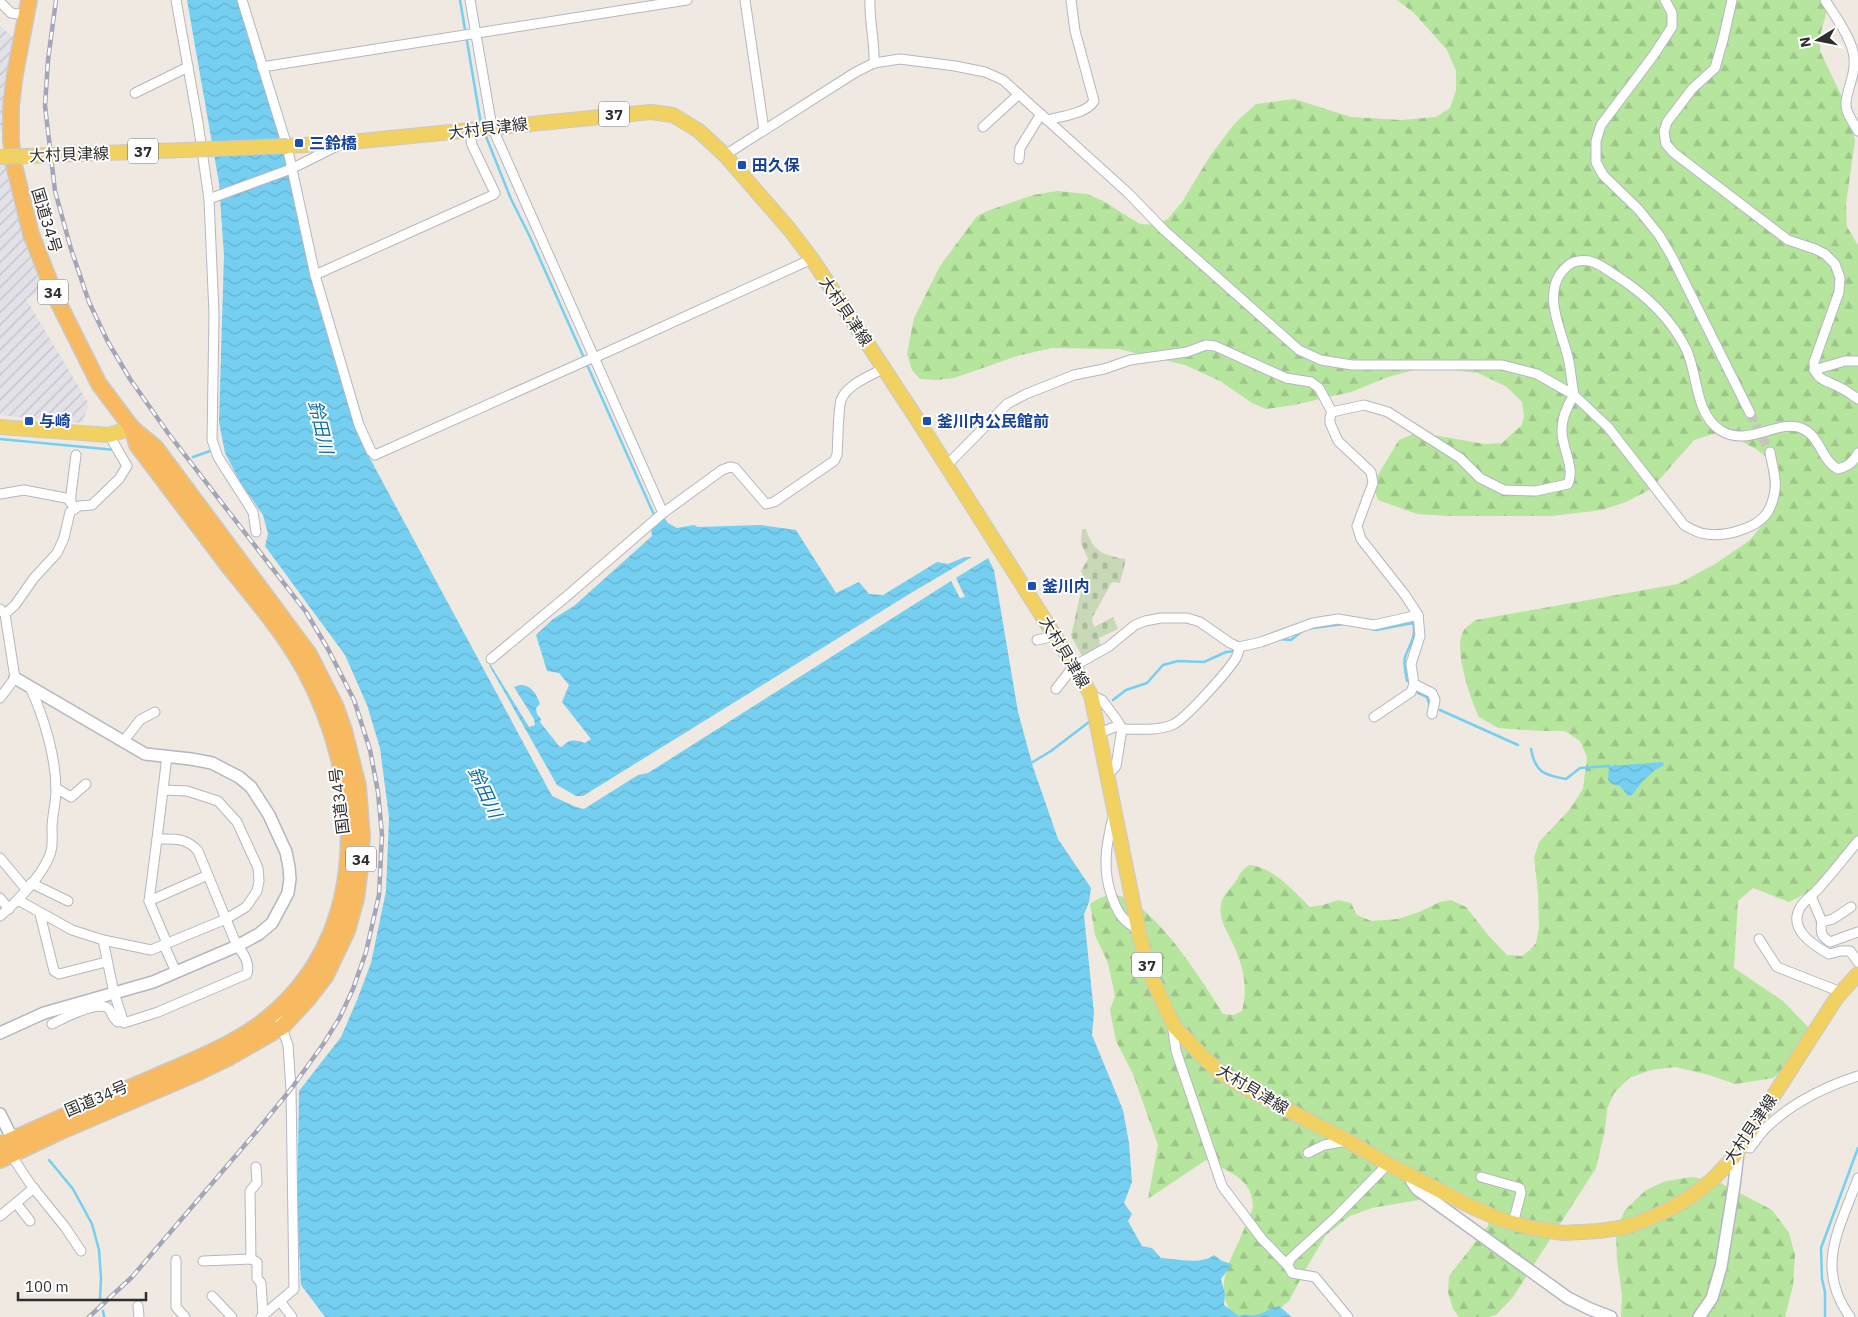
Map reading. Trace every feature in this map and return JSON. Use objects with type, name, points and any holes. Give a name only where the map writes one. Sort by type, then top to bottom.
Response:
[{"type":"highway","name":"国道34号","points":[[8,1150],[60,1132],[197,1073],[236,1054],[282,1027],[325,977],[347,931],[356,900],[362,836],[358,786],[350,753],[335,705],[310,654],[156,448],[132,428],[99,384],[57,300],[28,226],[6,141],[29,0]]},
{"type":"highway","name":"国道34号","points":[[8,1150],[211,1052],[251,1030],[276,1011],[300,987],[322,951],[338,919],[346,882],[349,856],[349,818],[344,778],[324,710],[303,668],[252,594],[137,445],[132,428]]},
{"type":"main road","name":"大村貝津線","points":[[0,157],[341,143],[651,112],[673,115],[699,131],[725,155],[790,230],[812,259],[1056,636],[1091,696],[1138,930],[1150,976],[1174,1026],[1196,1050],[1221,1072],[1256,1094],[1474,1208],[1532,1228],[1563,1233],[1599,1231],[1626,1227],[1672,1208],[1694,1195],[1712,1180],[1740,1149],[1814,1031],[1841,992],[1858,974]]},
{"type":"main road","points":[[0,427],[111,440],[132,428]]},
{"type":"street","points":[[176,0],[212,198],[214,444],[218,457],[253,512],[256,532]]},
{"type":"street","points":[[242,0],[287,146],[289,170],[315,275],[359,425],[371,451],[375,455],[812,259]]},
{"type":"street","points":[[470,0],[475,34],[482,128],[592,359],[663,514]]},
{"type":"street","points":[[262,66],[687,0]]},
{"type":"street","points":[[745,0],[764,130]]},
{"type":"street","points":[[870,0],[869,13],[875,46],[874,63]]},
{"type":"street","points":[[1019,159],[1020,148],[1044,117],[1082,111],[1093,104],[1094,101],[1075,31],[1071,0]]},
{"type":"street","points":[[1665,0],[1672,13],[1672,27],[1653,56],[1601,124],[1596,141],[1596,162],[1603,175],[1639,210],[1671,254],[1750,413]]},
{"type":"street","points":[[1732,0],[1723,40],[1714,68],[1692,89],[1667,122],[1664,132],[1666,144],[1674,153],[1788,240],[1826,254],[1835,264],[1840,278],[1840,292],[1814,362],[1814,370],[1819,378],[1841,388],[1858,399]]},
{"type":"street","points":[[1825,0],[1851,44],[1854,57],[1853,76],[1846,103],[1848,114],[1858,131]]},
{"type":"street","points":[[0,2],[11,13],[26,15]]},
{"type":"street","points":[[725,155],[856,72],[874,63],[900,60],[955,66],[985,72],[1004,80],[1127,192],[1165,231],[1300,350],[1321,360],[1352,365],[1502,365],[1537,374],[1574,396],[1608,427],[1684,525],[1695,532],[1707,534],[1727,533],[1745,528],[1766,514],[1775,493],[1775,480],[1770,452]]},
{"type":"street","points":[[134,93],[188,67]]},
{"type":"street","points":[[983,127],[1019,94]]},
{"type":"street","points":[[315,275],[493,195],[495,193],[472,145],[482,128]]},
{"type":"street","points":[[212,198],[289,170],[341,143]]},
{"type":"street","points":[[1332,412],[1364,405],[1388,412],[1460,458],[1480,478],[1504,490],[1536,491],[1568,484],[1572,476],[1562,435],[1562,427],[1568,406],[1574,396],[1569,361],[1556,316],[1554,298],[1556,280],[1563,270],[1569,264],[1582,260],[1594,261],[1659,308],[1687,352],[1694,371],[1698,396],[1706,414],[1720,430],[1740,437],[1791,426],[1801,428],[1812,435],[1829,465],[1838,469],[1848,466],[1855,460],[1858,453]]},
{"type":"street","points":[[946,465],[1007,404],[1026,394],[1074,375],[1104,369],[1130,360],[1187,352],[1206,346],[1216,346],[1286,378],[1310,382],[1319,388],[1332,412],[1330,423],[1338,441],[1371,472],[1373,483],[1357,526],[1361,539],[1406,595],[1418,615],[1420,636],[1411,664],[1414,684],[1410,692],[1374,717]]},
{"type":"street","points":[[1814,370],[1845,361],[1858,361]]},
{"type":"street","points":[[491,659],[663,514],[730,466],[735,468],[766,504],[774,502],[834,461],[837,455],[841,400],[848,390],[858,382],[884,368]]},
{"type":"street","points":[[0,1033],[44,1013],[153,982],[238,946],[259,934],[272,923],[288,893],[290,879],[286,852],[261,802],[251,787],[239,777],[212,763],[145,754],[15,678],[2,612],[15,605],[34,578],[57,553],[64,538],[70,512],[79,506],[92,505],[119,479],[127,466],[111,440]]},
{"type":"street","points":[[75,509],[70,502],[76,455]]},
{"type":"street","points":[[0,494],[24,490],[71,499]]},
{"type":"street","points":[[1099,733],[1121,727],[1160,728],[1174,724],[1217,682],[1238,650],[1313,623],[1338,619],[1374,625],[1418,615]]},
{"type":"street","points":[[1056,689],[1074,666],[1108,647],[1135,625],[1145,620],[1187,618],[1200,622],[1238,650]]},
{"type":"street","points":[[1037,640],[1056,636]]},
{"type":"street","points":[[0,696],[15,678]]},
{"type":"street","points":[[1414,684],[1432,693],[1435,700],[1432,714]]},
{"type":"street","points":[[0,916],[18,900],[46,864],[51,852],[56,788],[41,710],[30,687]]},
{"type":"street","points":[[1091,696],[1102,700],[1121,727],[1116,766],[1108,775]]},
{"type":"street","points":[[123,742],[140,720],[155,712]]},
{"type":"street","points":[[167,756],[150,901],[176,972]]},
{"type":"street","points":[[56,788],[71,797],[86,784]]},
{"type":"street","points":[[18,900],[40,914],[72,930],[103,940],[151,950],[226,919],[246,908],[257,891],[259,881],[258,868],[237,822],[218,801],[187,791],[163,790]]},
{"type":"street","points":[[1114,811],[1105,865],[1108,885],[1115,907],[1125,920],[1138,930]]},
{"type":"street","points":[[52,1024],[79,1011],[105,1006],[109,1008],[114,1021],[122,1021],[124,1023],[158,1012],[247,974],[248,969],[243,952],[238,946],[198,851],[192,843],[183,839],[157,839]]},
{"type":"street","points":[[1857,956],[1850,951],[1841,950],[1829,954],[1815,947],[1801,934],[1797,923],[1799,908],[1858,841]]},
{"type":"street","points":[[0,858],[29,886],[68,900]]},
{"type":"street","points":[[150,901],[208,875]]},
{"type":"street","points":[[1811,896],[1822,922],[1820,930],[1823,938],[1830,942],[1858,932]]},
{"type":"street","points":[[0,898],[9,909]]},
{"type":"street","points":[[1822,922],[1833,919],[1851,907]]},
{"type":"street","points":[[40,914],[54,971],[59,974],[106,962]]},
{"type":"street","points":[[1759,939],[1777,967],[1841,992]]},
{"type":"street","points":[[103,940],[106,962],[122,1021]]},
{"type":"street","points":[[262,1316],[294,1289],[291,1089],[288,1045],[276,1011]]},
{"type":"street","points":[[1171,1019],[1176,1051],[1222,1186],[1292,1273],[1315,1277],[1348,1317]]},
{"type":"street","points":[[1699,1317],[1712,1298],[1721,1267],[1740,1149],[1750,1148],[1765,1128],[1808,1096],[1838,1082],[1858,1076]]},
{"type":"street","points":[[0,1114],[8,1150],[34,1188],[65,1226],[81,1251]]},
{"type":"street","points":[[1308,1153],[1324,1145],[1348,1141]]},
{"type":"street","points":[[1288,1266],[1290,1259],[1388,1164]]},
{"type":"street","points":[[251,1259],[250,1191],[257,1183],[256,1166]]},
{"type":"street","points":[[1410,1175],[1417,1189],[1568,1298],[1611,1317]]},
{"type":"street","points":[[1481,1177],[1520,1188],[1521,1193],[1513,1223]]},
{"type":"street","points":[[1850,1317],[1840,1304],[1834,1288],[1832,1248],[1858,1178]]},
{"type":"street","points":[[0,1216],[34,1188]]},
{"type":"street","points":[[16,1203],[30,1221]]},
{"type":"street","points":[[203,1261],[251,1259],[257,1262],[257,1278],[261,1283],[262,1316]]},
{"type":"street","points":[[176,1260],[176,1307],[185,1317]]},
{"type":"street","points":[[212,1296],[232,1317]]},
{"type":"street","points":[[280,1301],[292,1317]]},
{"type":"street","points":[[138,1306],[139,1317]]},
{"type":"shaded area","points":[[0,26],[13,37],[2,131],[0,132]]},
{"type":"shaded area","points":[[0,163],[5,163],[27,248],[43,290],[26,299],[89,404],[82,423],[0,415]]},
{"type":"green space","points":[[1397,0],[1830,0],[1821,32],[1820,51],[1843,99],[1855,140],[1846,204],[1847,227],[1858,245],[1858,840],[1815,889],[1789,902],[1753,888],[1738,901],[1734,968],[1783,1001],[1809,1028],[1792,1062],[1773,1078],[1735,1084],[1709,1075],[1675,1067],[1651,1070],[1629,1078],[1614,1093],[1607,1109],[1605,1130],[1596,1168],[1513,1297],[1496,1315],[1488,1317],[1459,1317],[1453,1309],[1448,1292],[1449,1276],[1488,1226],[1490,1217],[1467,1197],[1430,1198],[1372,1208],[1350,1216],[1326,1235],[1289,1301],[1273,1314],[1236,1317],[1225,1299],[1224,1280],[1230,1260],[1253,1208],[1252,1198],[1249,1190],[1238,1177],[1206,1160],[1148,1199],[1158,1145],[1133,1074],[1116,1041],[1110,1010],[1115,996],[1108,963],[1095,935],[1090,904],[1105,896],[1115,895],[1129,900],[1145,911],[1176,945],[1223,1014],[1234,1015],[1242,1011],[1245,987],[1238,956],[1221,916],[1221,905],[1225,895],[1242,871],[1249,865],[1267,870],[1275,875],[1310,907],[1338,900],[1351,903],[1357,915],[1371,921],[1398,919],[1440,902],[1451,900],[1466,907],[1507,955],[1522,956],[1536,943],[1539,928],[1538,892],[1534,858],[1539,842],[1570,809],[1583,789],[1587,757],[1580,741],[1565,731],[1498,728],[1479,717],[1461,661],[1460,648],[1464,630],[1476,620],[1678,584],[1715,564],[1750,540],[1766,520],[1775,464],[1756,449],[1729,435],[1713,434],[1694,440],[1651,489],[1626,502],[1602,510],[1551,516],[1447,516],[1417,514],[1378,500],[1375,492],[1376,478],[1399,440],[1413,434],[1434,435],[1484,444],[1502,443],[1522,425],[1524,416],[1522,402],[1507,387],[1478,373],[1444,369],[1414,370],[1388,377],[1351,392],[1294,405],[1266,409],[1252,403],[1220,381],[1185,365],[1119,349],[1052,348],[1017,356],[954,378],[936,380],[920,379],[912,370],[907,354],[914,318],[940,266],[977,216],[990,210],[1033,195],[1057,191],[1087,194],[1103,201],[1140,224],[1155,225],[1168,219],[1182,202],[1210,156],[1235,123],[1256,104],[1294,99],[1351,117],[1401,120],[1436,117],[1450,108],[1456,90],[1456,71],[1447,50],[1414,13]]},
{"type":"green space","points":[[1082,529],[1086,529],[1092,543],[1100,552],[1126,559],[1120,583],[1112,582],[1092,618],[1094,627],[1113,617],[1118,629],[1099,638],[1101,647],[1082,656],[1071,636],[1084,578],[1081,571],[1088,559],[1081,543]]},
{"type":"green space","points":[[1692,1177],[1721,1183],[1772,1210],[1789,1233],[1795,1255],[1793,1286],[1785,1317],[1621,1317],[1622,1295],[1617,1259],[1616,1231],[1625,1210],[1646,1190],[1666,1181]]},
{"type":"water","name":"鈴田川","points":[[187,0],[237,0],[279,135],[333,354],[360,440],[552,796],[584,809],[638,775],[648,773],[951,581],[960,598],[965,597],[956,578],[988,558],[994,570],[1018,712],[1033,767],[1058,839],[1091,888],[1089,902],[1084,915],[1094,1013],[1092,1035],[1123,1110],[1129,1143],[1132,1182],[1124,1203],[1132,1214],[1128,1221],[1142,1246],[1152,1248],[1161,1258],[1196,1261],[1214,1255],[1222,1261],[1232,1264],[1221,1279],[1225,1294],[1224,1305],[1239,1316],[1256,1315],[1279,1306],[1292,1317],[325,1317],[301,1285],[297,1209],[299,1091],[341,1037],[371,963],[386,891],[389,817],[380,748],[367,705],[345,655],[265,546],[268,534],[263,515],[240,482],[225,453],[219,422],[224,255],[219,183]]},
{"type":"water","points":[[664,517],[668,523],[677,528],[694,525],[698,527],[761,525],[796,530],[836,593],[859,582],[869,594],[883,595],[937,562],[948,564],[965,557],[972,557],[583,796],[576,796],[557,785],[489,665],[529,727],[535,725],[534,719],[514,687],[519,685],[531,688],[536,695],[540,704],[536,708],[537,714],[541,719],[540,722],[559,746],[562,747],[567,742],[573,740],[585,743],[591,739],[562,702],[569,685],[559,673],[547,671],[536,635],[553,619],[574,606],[652,536],[651,528]]},
{"type":"water","points":[[1663,762],[1664,765],[1655,770],[1642,782],[1632,795],[1628,796],[1620,786],[1612,784],[1608,780],[1609,766]]},
{"type":"waterway","points":[[460,0],[481,124]]},
{"type":"waterway","points":[[485,134],[511,199],[530,237],[655,517]]},
{"type":"waterway","points":[[0,439],[115,450]]},
{"type":"waterway","points":[[193,457],[213,450]]},
{"type":"waterway","points":[[1371,629],[1376,630],[1413,623],[1414,632],[1404,660],[1407,681]]},
{"type":"waterway","points":[[1278,639],[1291,640],[1305,629],[1344,624]]},
{"type":"waterway","points":[[1113,700],[1126,690],[1147,683],[1163,665],[1178,661],[1204,662],[1226,652],[1237,651]]},
{"type":"waterway","points":[[1418,693],[1427,697],[1430,707]]},
{"type":"waterway","points":[[1440,710],[1518,745]]},
{"type":"waterway","points":[[1031,763],[1051,751],[1089,722]]},
{"type":"waterway","points":[[1531,749],[1538,768],[1546,774],[1558,778],[1566,779],[1580,768],[1609,766]]},
{"type":"waterway","points":[[1825,1317],[1821,1248],[1858,1148]]},
{"type":"waterway","points":[[49,1160],[73,1189],[92,1224],[99,1250],[100,1299]]},
{"type":"waterway","points":[[103,1311],[104,1317]]},
{"type":"tunnel","points":[[1750,413],[1770,452]]},
{"type":"railway","points":[[56,0],[48,60],[45,106],[55,191],[71,249],[89,302],[108,342],[130,379],[168,433],[306,612],[328,649],[354,700],[370,750],[378,792],[382,835],[379,895],[366,952],[353,989],[340,1017],[291,1089],[256,1132],[132,1277],[89,1317]]},
{"type":"place","name":"三鈴橋","points":[[299,143]]},
{"type":"place","name":"田久保","points":[[742,165]]},
{"type":"place","name":"与崎","points":[[29,421]]},
{"type":"place","name":"釜川内公民館前","points":[[927,421]]},
{"type":"place","name":"釜川内","points":[[1032,586]]}]
